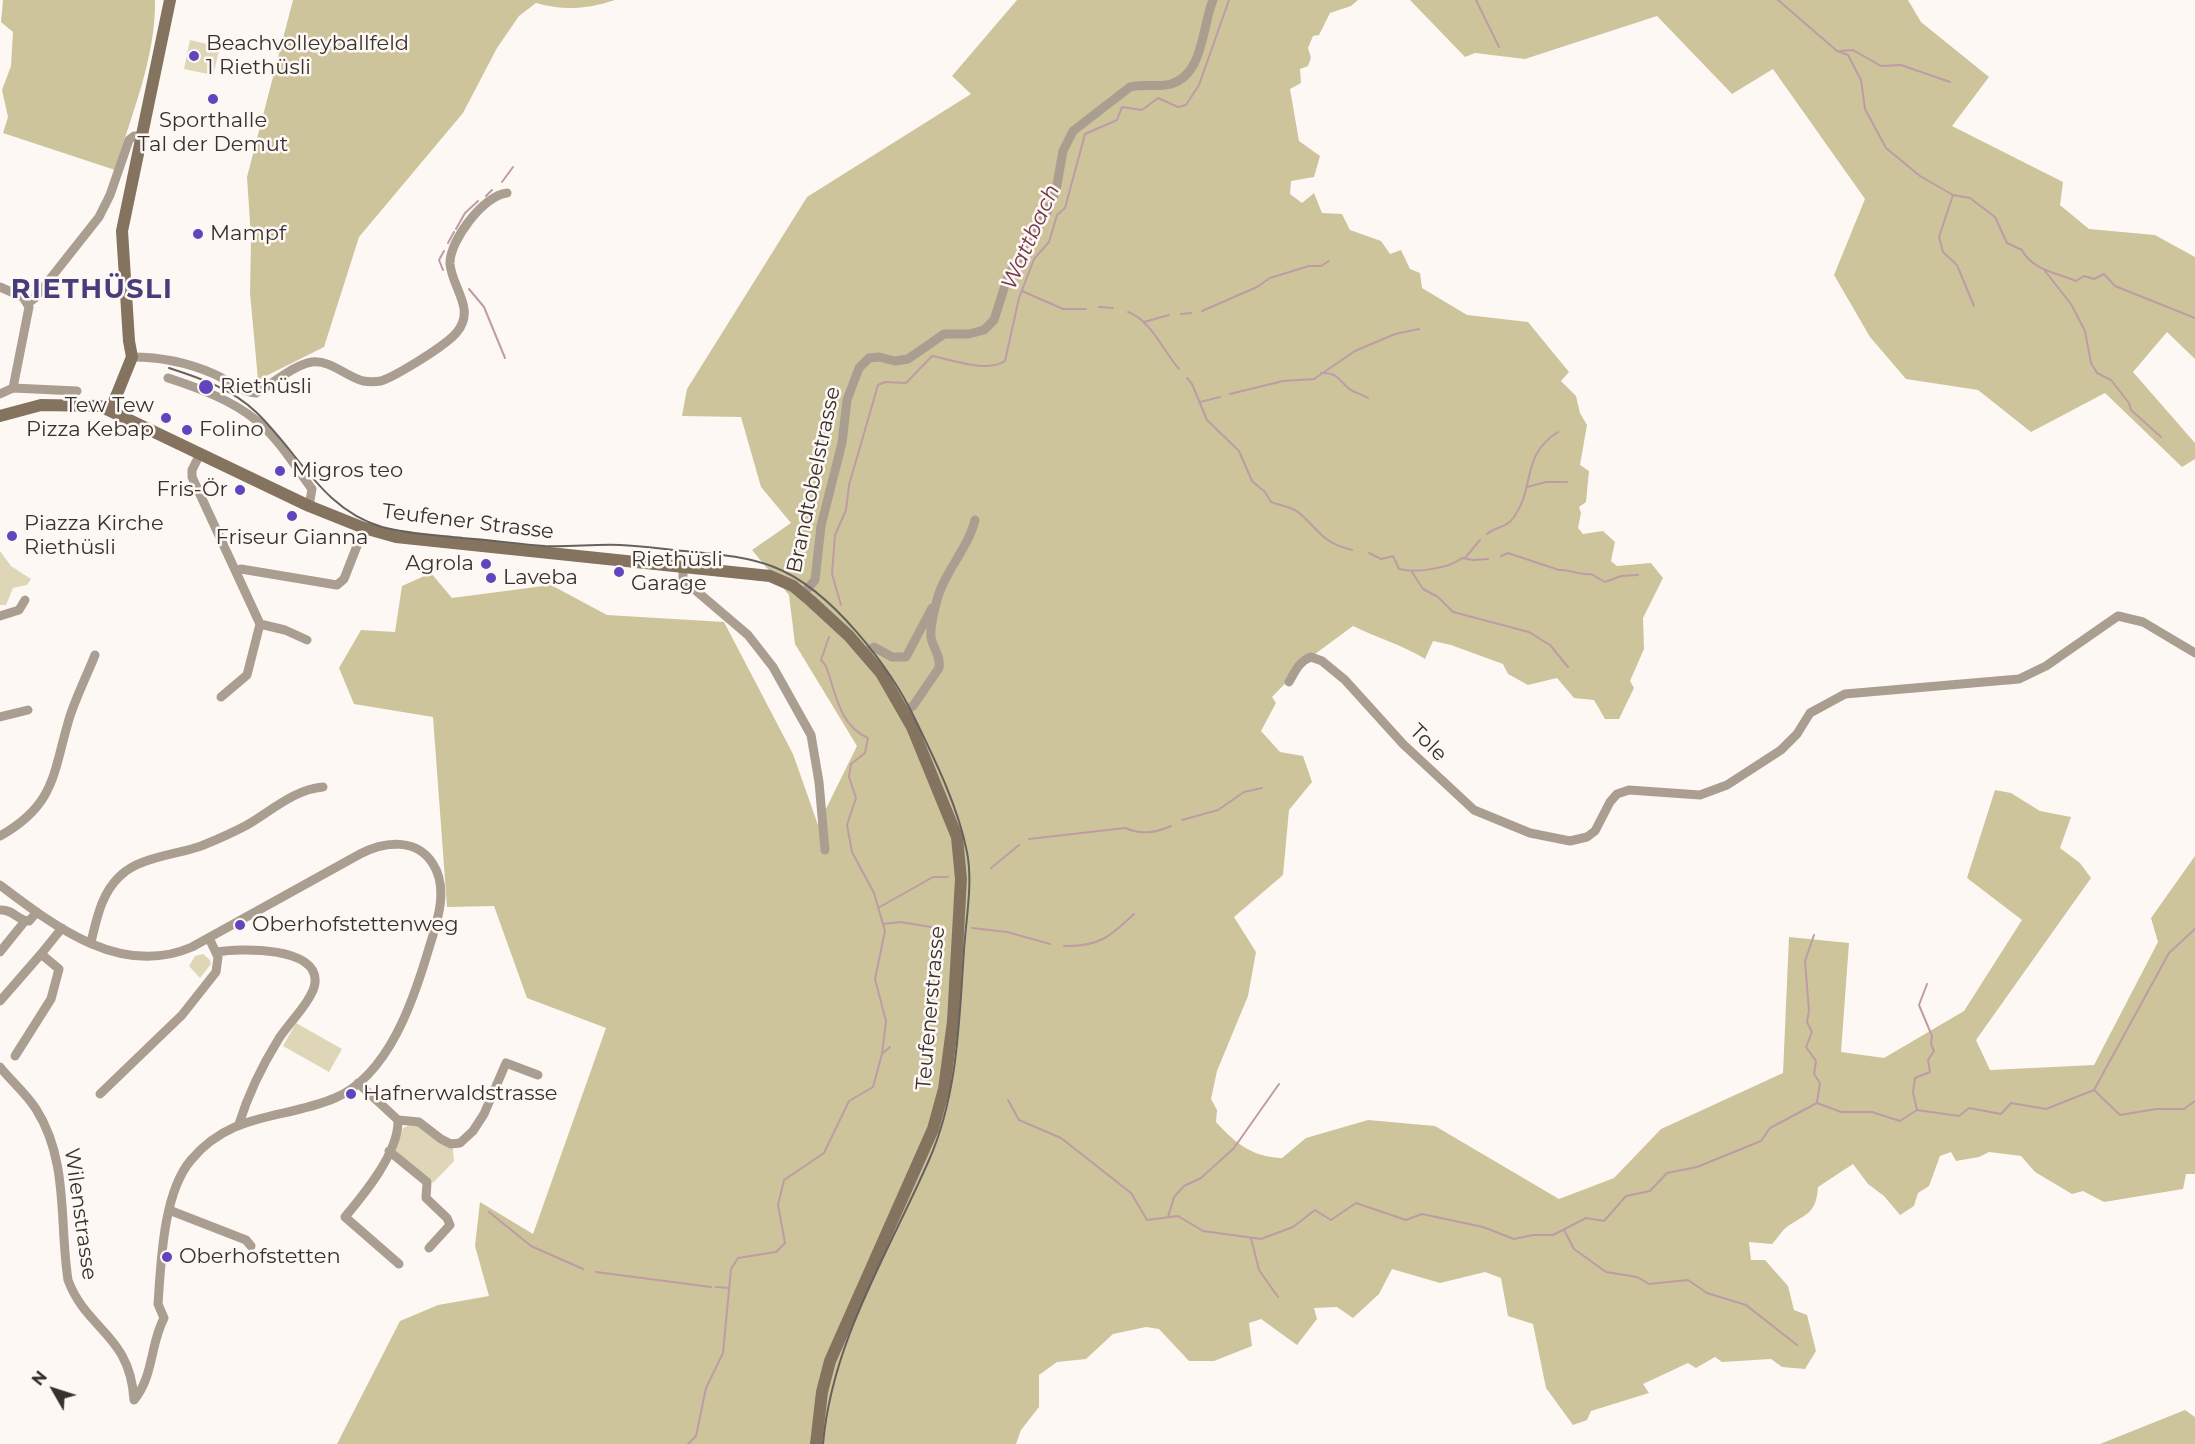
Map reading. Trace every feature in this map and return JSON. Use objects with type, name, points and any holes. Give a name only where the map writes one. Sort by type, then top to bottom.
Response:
[{"type":"main road","points":[[111,409],[132,357],[121,241],[170,0]]},
{"type":"main road","name":"Teufener Strasse","points":[[0,416],[41,405],[93,404],[111,409],[309,506],[364,528],[415,540],[770,576],[803,594],[835,623]]},
{"type":"main road","name":"Teufenerstrasse","points":[[816,1444],[822,1392],[830,1361],[926,1149],[944,1089],[951,1044],[961,879],[959,848],[936,783],[904,711],[885,679],[865,653],[835,623]]},
{"type":"street","name":"Brandtobelstrasse","points":[[803,594],[815,580],[821,526],[842,443],[847,400],[859,368],[869,358],[879,357],[895,361],[908,359],[944,334],[969,334],[984,330],[994,321],[1012,269],[1047,212],[1056,190],[1063,152],[1073,130],[1130,87],[1140,84],[1169,84],[1179,80],[1197,58],[1213,0]]},
{"type":"street","points":[[28,303],[35,298],[99,217],[110,195],[129,140],[134,136],[141,136]]},
{"type":"street","points":[[132,357],[165,358],[186,363],[216,375],[248,392],[256,393],[303,365],[313,362],[325,363],[362,381],[382,380],[447,342],[458,332],[465,314],[463,301],[451,268],[452,252],[474,215],[500,195],[507,193]]},
{"type":"street","points":[[0,287],[19,295],[28,303],[29,312],[13,388]]},
{"type":"street","points":[[168,378],[196,387],[237,406],[256,420],[312,489],[309,506]]},
{"type":"street","points":[[0,394],[13,388],[77,391]]},
{"type":"street","points":[[200,454],[192,470],[192,477],[260,624],[247,675],[221,696]]},
{"type":"street","points":[[865,653],[874,646],[892,657],[906,657],[966,546],[975,520]]},
{"type":"street","points":[[236,571],[241,569],[337,585],[345,579],[364,528]]},
{"type":"street","points":[[683,566],[683,578],[687,583],[746,632],[760,650],[811,735],[819,782],[825,850]]},
{"type":"street","points":[[904,711],[913,706],[939,668],[940,660],[931,630],[938,597]]},
{"type":"street","points":[[0,616],[19,610],[25,600]]},
{"type":"street","name":"Tole","points":[[1289,682],[1297,667],[1306,658],[1311,657],[1322,662],[1345,680],[1411,752],[1474,810],[1530,833],[1570,841],[1587,837],[1594,831],[1617,794],[1629,790],[1700,795],[1727,785],[1781,750],[1797,734],[1810,713],[1845,694],[2019,679],[2030,675],[2118,616],[2144,622],[2195,653]]},
{"type":"street","points":[[260,624],[285,630],[307,640]]},
{"type":"street","points":[[0,836],[21,823],[39,805],[54,779],[70,715],[95,655]]},
{"type":"street","points":[[0,717],[27,710]]},
{"type":"street","points":[[91,942],[101,903],[109,887],[122,874],[146,863],[200,846],[244,826],[307,788],[323,787]]},
{"type":"street","points":[[0,885],[62,928],[120,955],[140,958],[180,952],[375,847],[401,844],[415,848],[427,856],[438,873],[441,893],[425,961],[397,1029],[374,1066],[358,1083],[324,1102],[239,1124],[216,1136],[190,1161],[178,1181],[169,1210],[246,1240],[251,1246]]},
{"type":"street","points":[[0,910],[10,910],[25,921]]},
{"type":"street","points":[[0,952],[25,921],[29,921],[37,912]]},
{"type":"street","points":[[0,1000],[62,928]]},
{"type":"street","points":[[100,1094],[182,1015],[216,972],[217,952],[209,938]]},
{"type":"street","points":[[217,952],[270,951],[306,963],[314,972],[315,983],[311,993],[278,1040],[239,1124]]},
{"type":"street","points":[[15,1056],[51,999],[59,969],[41,954]]},
{"type":"street","points":[[358,1083],[398,1120],[419,1122],[451,1144],[460,1143],[473,1131],[484,1114],[506,1063],[538,1075]]},
{"type":"street","name":"Wilenstrasse","points":[[0,1066],[36,1108],[53,1146],[58,1161],[68,1280],[73,1293],[122,1351],[130,1370],[134,1400],[142,1391],[157,1330],[164,1318],[158,1304],[169,1210]]},
{"type":"street","points":[[398,1120],[399,1130],[372,1186],[345,1217],[399,1264]]},
{"type":"street","points":[[389,1151],[427,1182],[426,1198],[447,1218],[450,1225],[429,1248]]},
{"type":"shaded area","points":[[3,0],[155,0],[147,65],[115,170],[3,133],[8,117],[2,90],[11,66],[13,32],[1,22]]},
{"type":"shaded area","points":[[293,0],[615,0],[576,8],[536,3],[519,16],[497,48],[463,113],[359,237],[324,347],[258,380],[250,293],[251,238],[247,177]]},
{"type":"shaded area","points":[[1017,0],[1358,0],[1351,6],[1330,13],[1319,35],[1313,36],[1308,48],[1311,58],[1308,66],[1300,69],[1301,83],[1290,89],[1299,141],[1320,156],[1314,177],[1291,181],[1290,194],[1302,203],[1314,193],[1322,213],[1342,214],[1350,230],[1381,241],[1390,254],[1401,250],[1410,269],[1420,273],[1422,288],[1467,315],[1528,322],[1569,372],[1561,381],[1576,396],[1580,413],[1587,425],[1580,465],[1589,471],[1586,502],[1579,507],[1581,513],[1578,528],[1583,534],[1603,531],[1615,542],[1611,561],[1617,566],[1651,563],[1663,578],[1643,618],[1644,649],[1630,681],[1634,688],[1619,719],[1605,719],[1594,700],[1574,698],[1557,678],[1528,685],[1508,674],[1503,664],[1451,645],[1433,641],[1425,659],[1353,626],[1311,657],[1272,697],[1276,703],[1261,731],[1280,752],[1303,756],[1312,782],[1289,810],[1283,875],[1234,917],[1256,952],[1248,996],[1217,1071],[1211,1099],[1217,1110],[1216,1122],[1223,1130],[1238,1143],[1254,1152],[1282,1158],[1306,1138],[1368,1120],[1435,1126],[1559,1199],[1614,1178],[1661,1129],[1783,1073],[1789,937],[1849,943],[1841,1052],[1884,1058],[1964,1011],[2022,920],[1967,878],[1995,790],[2011,793],[2040,811],[2071,817],[2060,848],[2080,863],[2091,878],[1976,1040],[1990,1070],[2094,1065],[2158,942],[2151,918],[2195,856],[2195,1174],[2186,1174],[2183,1189],[2104,1202],[2083,1191],[2072,1194],[2035,1172],[2021,1156],[1989,1152],[1979,1157],[1956,1161],[1951,1152],[1940,1156],[1929,1186],[1918,1193],[1914,1206],[1900,1215],[1884,1196],[1868,1184],[1853,1164],[1818,1187],[1815,1202],[1810,1211],[1786,1228],[1772,1244],[1749,1242],[1751,1260],[1765,1260],[1788,1286],[1794,1310],[1807,1315],[1816,1351],[1805,1369],[1782,1367],[1771,1359],[1722,1362],[1715,1357],[1696,1368],[1688,1363],[1643,1384],[1649,1393],[1591,1411],[1587,1420],[1573,1425],[1546,1388],[1533,1324],[1508,1316],[1501,1278],[1485,1272],[1440,1283],[1392,1269],[1379,1294],[1353,1318],[1337,1307],[1314,1308],[1317,1319],[1297,1345],[1261,1319],[1249,1323],[1252,1346],[1214,1361],[1189,1361],[1159,1329],[1146,1327],[1113,1334],[1086,1359],[1057,1362],[1039,1375],[1039,1407],[1021,1430],[1016,1444],[337,1444],[400,1321],[438,1305],[489,1296],[475,1246],[480,1202],[533,1234],[606,1028],[527,998],[494,906],[447,907],[433,717],[354,704],[339,668],[361,630],[395,632],[402,586],[431,573],[452,598],[551,585],[607,615],[724,622],[793,754],[818,825],[857,746],[795,644],[789,595],[752,550],[791,523],[761,487],[741,417],[682,416],[687,389],[807,197],[971,94],[952,76]]},
{"type":"shaded area","points":[[1410,0],[1908,0],[1921,22],[1989,77],[1952,126],[2063,182],[2060,205],[2089,229],[2155,235],[2195,257],[2195,359],[2167,332],[2133,372],[2195,443],[2195,459],[2182,467],[2105,393],[2031,432],[1978,390],[1906,379],[1870,337],[1834,275],[1865,199],[1773,69],[1732,94],[1657,16],[1525,59],[1475,53],[1465,57]]},
{"type":"shaded area","points":[[190,40],[220,47],[213,75],[184,69]]},
{"type":"shaded area","points":[[0,551],[11,566],[31,579],[27,585],[13,588],[6,605],[0,605]]},
{"type":"shaded area","points":[[203,954],[211,964],[200,978],[189,966],[195,956]]},
{"type":"shaded area","points":[[296,1023],[342,1049],[329,1072],[283,1046]]},
{"type":"shaded area","points":[[414,1123],[439,1142],[453,1149],[454,1161],[433,1183],[395,1150],[403,1128]]},
{"type":"shaded area","points":[[2185,1410],[2195,1417],[2195,1444],[2100,1444]]},
{"type":"waterway","name":"Wattbach","points":[[841,605],[832,574],[835,535],[846,510],[849,485],[878,385],[885,382],[906,383],[932,356],[980,366],[1005,361],[1019,298],[1034,259],[1049,242],[1057,215],[1065,208],[1085,134],[1117,120],[1122,107],[1142,110],[1158,98],[1178,107],[1186,105],[1199,85],[1229,0]]},
{"type":"waterway","points":[[1476,0],[1499,47]]},
{"type":"waterway","points":[[1778,0],[1837,51],[1848,55],[1861,80],[1865,109],[1886,148],[1920,176],[1953,195],[1970,198],[1995,217],[2007,243],[2022,250],[2026,257],[2046,270],[2076,281],[2084,276],[2094,279],[2104,274],[2115,286],[2195,318]]},
{"type":"waterway","points":[[1840,51],[1853,50],[1881,66],[1901,65],[1950,82]]},
{"type":"waterway","points":[[502,182],[513,167]]},
{"type":"waterway","points":[[486,196],[492,190]]},
{"type":"waterway","points":[[1953,195],[1939,237],[1943,252],[1957,265],[1974,306]]},
{"type":"waterway","points":[[456,229],[465,213],[478,201]]},
{"type":"waterway","points":[[448,243],[454,232]]},
{"type":"waterway","points":[[443,270],[439,260],[444,251]]},
{"type":"waterway","points":[[1202,311],[1257,287],[1270,278],[1309,266],[1321,266],[1329,261]]},
{"type":"waterway","points":[[2045,271],[2071,304],[2085,331],[2091,363],[2097,373],[2111,380],[2129,403],[2131,410],[2161,437]]},
{"type":"waterway","points":[[469,289],[484,307],[505,358]]},
{"type":"waterway","points":[[1022,291],[1063,309],[1086,309]]},
{"type":"waterway","points":[[1099,307],[1113,308]]},
{"type":"waterway","points":[[1128,312],[1143,321],[1179,369]]},
{"type":"waterway","points":[[1181,314],[1191,313]]},
{"type":"waterway","points":[[1144,322],[1169,315]]},
{"type":"waterway","points":[[1230,394],[1283,381],[1314,379],[1355,351],[1395,334],[1419,329]]},
{"type":"waterway","points":[[1321,373],[1337,377],[1350,389],[1368,398]]},
{"type":"waterway","points":[[1187,378],[1192,384],[1207,420],[1239,451],[1252,481],[1265,492],[1271,502],[1295,510],[1321,535],[1341,547],[1352,550]]},
{"type":"waterway","points":[[1200,402],[1220,397]]},
{"type":"waterway","points":[[1487,534],[1508,523],[1514,517],[1521,505],[1538,451],[1558,432]]},
{"type":"waterway","points":[[1527,487],[1546,482],[1567,482]]},
{"type":"waterway","points":[[1465,558],[1480,540]]},
{"type":"waterway","points":[[1369,553],[1381,559],[1393,556],[1399,569],[1405,570],[1440,567],[1462,558],[1488,559]]},
{"type":"waterway","points":[[1501,556],[1508,553],[1559,570],[1591,574],[1605,582],[1621,576],[1638,575]]},
{"type":"waterway","points":[[1412,572],[1423,589],[1438,597],[1453,612],[1529,632],[1550,645],[1568,667]]},
{"type":"waterway","name":"Wattbach","points":[[688,1444],[696,1436],[706,1388],[723,1353],[731,1269],[738,1258],[776,1252],[785,1243],[778,1205],[784,1180],[824,1153],[849,1101],[873,1087],[882,1054],[886,1021],[875,979],[885,931],[874,893],[852,852],[847,825],[856,798],[849,777],[851,764],[865,753],[868,738],[858,732],[845,717],[836,698],[826,666],[821,660],[829,637]]},
{"type":"waterway","points":[[1182,820],[1218,810],[1244,792],[1262,788]]},
{"type":"waterway","points":[[1029,839],[1125,828],[1137,832],[1148,832],[1171,826]]},
{"type":"waterway","points":[[991,868],[1019,845]]},
{"type":"waterway","points":[[878,908],[933,877],[948,877]]},
{"type":"waterway","points":[[1064,946],[1086,945],[1103,939],[1134,914]]},
{"type":"waterway","points":[[883,924],[900,922],[931,927]]},
{"type":"waterway","points":[[972,928],[1007,932],[1050,944]]},
{"type":"waterway","points":[[2094,1090],[2169,953],[2195,929]]},
{"type":"waterway","points":[[1814,935],[1805,961],[1809,1011],[1807,1022],[1812,1032],[1806,1047],[1816,1061],[1814,1074],[1820,1083],[1817,1102]]},
{"type":"waterway","points":[[1917,1110],[1913,1092],[1915,1078],[1930,1072],[1928,1060],[1934,1051],[1931,1044],[1932,1036],[1919,1005],[1927,984]]},
{"type":"waterway","name":"Wattbach","points":[[883,1053],[890,1047]]},
{"type":"waterway","points":[[1168,1217],[1174,1197],[1184,1186],[1201,1178],[1234,1148],[1279,1084]]},
{"type":"waterway","points":[[1008,1100],[1019,1120],[1061,1138],[1131,1193],[1147,1220],[1178,1216],[1203,1231],[1261,1239],[1293,1227],[1315,1210],[1331,1220],[1356,1203],[1406,1220],[1422,1214],[1483,1227],[1514,1239],[1533,1235],[1553,1235],[1586,1218],[1604,1221],[1626,1196],[1650,1191],[1667,1173],[1697,1167],[1761,1141],[1770,1128],[1817,1103],[1841,1112],[1872,1112],[1900,1121],[1917,1110],[1959,1116],[1969,1108],[2001,1114],[2011,1103],[2046,1109],[2094,1090],[2120,1115],[2156,1109],[2184,1109],[2195,1101]]},
{"type":"waterway","points":[[489,1212],[531,1246],[583,1269]]},
{"type":"waterway","points":[[1564,1230],[1574,1249],[1606,1272],[1637,1277],[1649,1284],[1688,1280],[1707,1293],[1746,1305],[1797,1345]]},
{"type":"waterway","points":[[1251,1238],[1259,1270],[1278,1297]]},
{"type":"waterway","points":[[596,1272],[711,1287]]},
{"type":"waterway","points":[[716,1287],[729,1288]]},
{"type":"railway","points":[[169,368],[215,385],[247,404],[271,428],[327,494],[361,519],[382,527],[422,534],[545,546],[620,545],[708,553],[741,558],[774,567],[817,593],[837,611],[875,655],[905,700],[946,785],[963,835],[969,864],[958,1031],[952,1084],[939,1135],[850,1334],[828,1406],[823,1444]]},
{"type":"place","name":"Beachvolleyballfeld 1 Riethüsli","points":[[194,56]]},
{"type":"place","name":"Sporthalle Tal der Demut","points":[[213,99]]},
{"type":"place","name":"Mampf","points":[[198,234]]},
{"type":"place","name":"Riethüsli","points":[[206,387]]},
{"type":"place","name":"Tew Tew Pizza Kebap","points":[[166,418]]},
{"type":"place","name":"Folino","points":[[187,430]]},
{"type":"place","name":"Migros teo","points":[[280,471]]},
{"type":"place","name":"Fris-Ör","points":[[240,490]]},
{"type":"place","name":"Friseur Gianna","points":[[292,516]]},
{"type":"place","name":"Piazza Kirche Riethüsli","points":[[12,536]]},
{"type":"place","name":"Agrola","points":[[486,564]]},
{"type":"place","name":"Riethüsli Garage","points":[[619,572]]},
{"type":"place","name":"Laveba","points":[[491,578]]},
{"type":"place","name":"Oberhofstettenweg","points":[[240,925]]},
{"type":"place","name":"Hafnerwaldstrasse","points":[[351,1094]]},
{"type":"place","name":"Oberhofstetten","points":[[167,1257]]},
{"type":"district","name":"RIETHÜSLI","points":[[92,290]]}]
